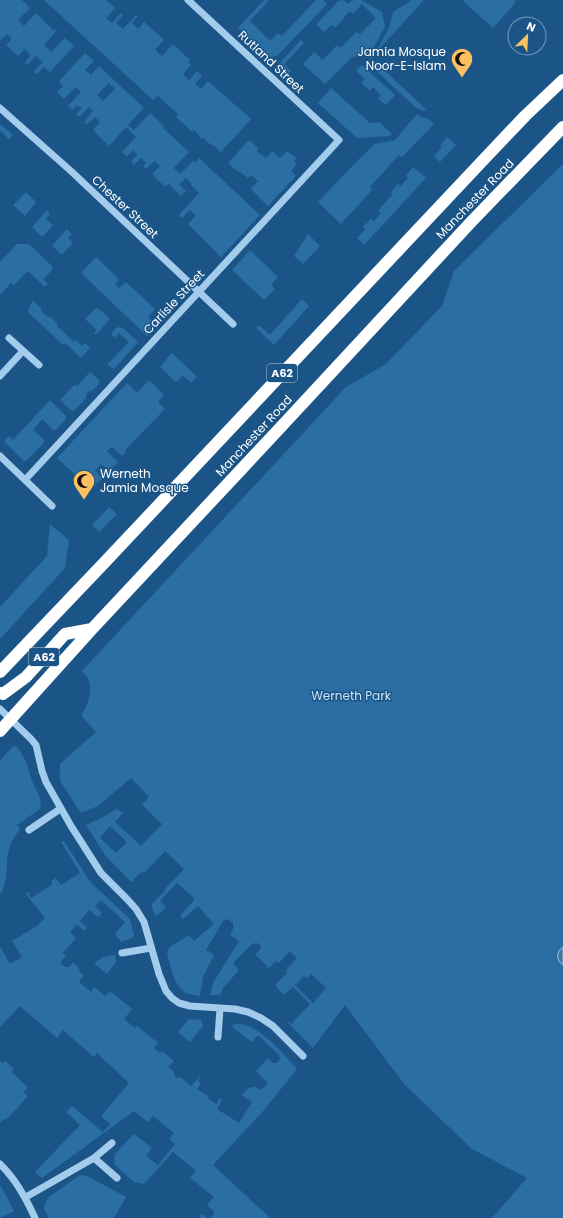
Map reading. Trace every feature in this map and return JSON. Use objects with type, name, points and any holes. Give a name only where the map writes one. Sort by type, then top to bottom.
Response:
[{"type":"highway","name":"Manchester Road","points":[[0,672],[525,116],[563,80]]},
{"type":"highway","name":"Manchester Road","points":[[0,731],[5,720],[92,629],[466,227],[563,127]]},
{"type":"highway","name":"A62","points":[[0,693],[3,694],[26,677],[65,634],[92,629]]},
{"type":"street","name":"Rutland Street","points":[[188,0],[340,140]]},
{"type":"street","name":"Chester Street","points":[[0,108],[72,172],[232,324]]},
{"type":"street","name":"Carlisle Street","points":[[25,480],[340,140]]},
{"type":"street","points":[[9,338],[39,365]]},
{"type":"street","points":[[0,376],[23,351]]},
{"type":"street","points":[[0,456],[52,506]]},
{"type":"street","points":[[0,709],[5,720],[31,739],[36,745],[46,782],[60,809],[100,873],[136,909],[144,922],[159,974],[166,991],[172,998],[179,1004],[241,1011],[261,1018],[273,1026],[303,1056]]},
{"type":"street","points":[[29,830],[60,809]]},
{"type":"street","points":[[122,953],[151,948]]},
{"type":"street","points":[[218,1037],[220,1009]]},
{"type":"street","points":[[26,1197],[94,1158],[112,1143]]},
{"type":"street","points":[[94,1158],[117,1178]]},
{"type":"street","points":[[0,1164],[26,1197],[35,1218]]},
{"type":"green space","points":[[0,0],[22,0],[30,8],[18,20],[24,26],[36,13],[54,31],[56,29],[57,30],[44,45],[51,52],[65,38],[74,46],[50,72],[44,67],[37,74],[34,71],[43,62],[36,56],[27,65],[25,62],[31,55],[25,49],[18,56],[6,45],[12,39],[7,34],[1,40],[0,39]]},
{"type":"green space","points":[[44,0],[106,0],[115,8],[106,18],[112,23],[121,13],[123,15],[116,23],[123,29],[136,15],[138,16],[132,23],[138,29],[144,22],[164,40],[155,50],[162,56],[173,44],[190,60],[188,62],[191,65],[183,74],[189,80],[197,71],[202,76],[195,84],[201,89],[208,81],[251,119],[221,152],[203,138],[202,139],[194,130],[192,132],[176,117],[178,114],[158,96],[153,100]]},
{"type":"green space","points":[[264,0],[269,0],[250,21],[270,41],[278,33],[282,36],[316,0],[323,0],[327,4],[277,56],[270,57],[238,28]]},
{"type":"green space","points":[[343,0],[348,4],[352,0],[361,0],[382,12],[385,27],[370,54],[352,57],[325,84],[303,64],[314,52],[323,60],[337,45],[341,48],[356,32],[360,34],[376,18],[362,4],[353,14],[350,11],[335,28],[331,25],[324,32],[316,25],[338,1]]},
{"type":"green space","points":[[412,0],[424,0],[374,54],[389,28],[393,12]]},
{"type":"green space","points":[[514,0],[516,2],[493,28],[463,1]]},
{"type":"green space","points":[[301,40],[304,43],[284,64],[291,71],[289,73],[281,66],[280,63]]},
{"type":"green space","points":[[85,53],[94,61],[85,70],[91,75],[99,66],[144,108],[128,125],[134,130],[150,113],[164,126],[163,128],[189,152],[174,168],[180,174],[193,161],[195,163],[199,158],[260,215],[221,257],[188,224],[196,215],[190,210],[182,218],[179,215],[199,193],[191,185],[192,184],[186,178],[179,184],[186,191],[181,196],[169,184],[165,187],[152,174],[160,166],[155,161],[146,169],[143,166],[146,163],[141,158],[134,165],[131,161],[137,155],[133,150],[127,157],[122,152],[136,137],[126,127],[109,146],[93,130],[100,122],[95,117],[87,124],[84,122],[93,111],[89,107],[79,117],[76,114],[82,108],[77,105],[72,110],[68,106],[81,92],[76,87],[64,99],[57,92],[63,86],[59,81]],"holes":[[[109,83],[115,89],[103,101],[97,95]]]},
{"type":"green space","points":[[372,59],[426,109],[424,111],[416,108],[369,64]]},
{"type":"green space","points":[[362,65],[395,95],[386,105],[378,99],[381,95],[373,87],[370,91],[361,83],[365,79],[356,71]]},
{"type":"green space","points":[[331,88],[370,123],[379,122],[392,134],[390,136],[357,138],[318,103]]},
{"type":"green space","points":[[417,114],[422,118],[427,118],[434,124],[402,157],[399,155],[370,187],[372,190],[341,224],[318,202],[375,144],[395,140]]},
{"type":"green space","points":[[0,124],[13,135],[9,139],[0,131]]},
{"type":"green space","points":[[447,137],[456,145],[440,162],[434,156],[442,147],[440,145]]},
{"type":"green space","points":[[249,140],[259,149],[257,151],[266,158],[272,151],[280,158],[287,151],[296,158],[294,161],[297,164],[291,171],[296,176],[268,206],[251,189],[258,181],[251,175],[248,178],[239,171],[238,172],[228,163]]},
{"type":"green space","name":"Werneth Park","points":[[563,164],[563,1218],[492,1218],[527,1178],[472,1149],[404,1084],[345,1005],[313,1048],[287,1022],[288,1021],[291,1024],[310,1004],[293,987],[284,995],[276,987],[276,984],[287,973],[286,970],[297,958],[290,951],[279,963],[276,961],[269,968],[255,954],[259,951],[261,946],[257,943],[252,944],[233,963],[239,970],[223,988],[220,995],[210,995],[213,983],[239,941],[230,935],[233,929],[233,923],[228,919],[223,921],[206,950],[214,955],[203,977],[200,996],[188,994],[183,991],[173,976],[167,952],[170,947],[189,935],[194,941],[214,924],[198,906],[183,919],[180,916],[195,899],[177,883],[160,901],[166,907],[156,917],[151,905],[184,869],[165,851],[144,873],[142,871],[131,882],[105,855],[86,825],[117,809],[123,813],[115,822],[141,846],[162,824],[142,805],[149,797],[131,778],[98,806],[81,813],[60,781],[60,764],[96,732],[81,715],[88,703],[90,693],[88,678],[82,671],[346,387],[386,364],[442,306],[454,271]],"holes":[[[110,826],[127,842],[116,853],[100,838]],[[311,974],[326,988],[313,1003],[295,985],[304,976],[307,978]]]},
{"type":"green space","points":[[413,167],[426,178],[364,245],[357,238],[365,230],[363,227],[371,219],[374,221],[381,213],[378,210],[393,194],[391,192],[398,184],[401,186],[408,178],[406,176]]},
{"type":"green space","points":[[26,192],[36,202],[25,216],[13,205]]},
{"type":"green space","points":[[47,210],[50,214],[46,219],[53,225],[42,237],[32,227]]},
{"type":"green space","points":[[67,229],[72,234],[68,238],[73,243],[62,255],[52,246]]},
{"type":"green space","points":[[308,234],[320,246],[303,264],[294,256]]},
{"type":"green space","points":[[17,244],[29,244],[52,266],[52,270],[43,279],[48,284],[45,287],[28,271],[14,285],[11,283],[0,295],[0,262]]},
{"type":"green space","points":[[250,250],[278,277],[271,285],[275,289],[264,300],[232,270]]},
{"type":"green space","points":[[96,257],[119,279],[115,284],[119,288],[126,282],[155,309],[148,317],[153,321],[158,316],[162,320],[147,336],[81,273]]},
{"type":"green space","points":[[302,299],[309,306],[274,345],[256,328],[259,325],[270,335]]},
{"type":"green space","points":[[33,301],[42,309],[41,311],[58,324],[56,325],[74,342],[76,340],[82,346],[85,343],[90,348],[81,358],[65,343],[63,345],[28,312]]},
{"type":"green space","points":[[98,308],[109,318],[96,335],[94,333],[97,330],[85,319]]},
{"type":"green space","points":[[116,328],[123,328],[138,342],[114,369],[107,365],[129,342],[119,333],[115,338],[111,334]]},
{"type":"green space","points":[[172,353],[197,377],[191,383],[183,375],[176,382],[160,367]]},
{"type":"green space","points":[[90,372],[99,380],[99,384],[92,391],[90,390],[86,395],[86,398],[74,411],[71,410],[60,400],[74,385],[77,386]]},
{"type":"green space","points":[[149,380],[164,395],[158,402],[165,409],[125,450],[126,452],[122,456],[112,447],[107,451],[118,462],[109,471],[101,464],[95,471],[103,478],[91,489],[57,458],[127,383],[137,393]]},
{"type":"green space","points":[[50,400],[66,416],[66,419],[56,430],[53,430],[42,419],[33,430],[44,440],[44,443],[27,460],[24,461],[4,441],[9,436],[13,440]]},
{"type":"green space","points":[[109,507],[117,514],[99,532],[92,525]]},
{"type":"green space","points":[[50,524],[69,540],[65,568],[0,639],[0,607],[47,556]]},
{"type":"green space","points":[[13,746],[18,748],[27,763],[30,776],[40,798],[41,805],[40,809],[17,825],[20,829],[13,839],[9,849],[6,879],[0,895],[0,761]]},
{"type":"green space","points":[[64,841],[91,883],[130,919],[134,935],[133,938],[121,942],[115,934],[125,922],[101,900],[95,906],[102,913],[98,917],[89,910],[80,921],[87,927],[84,931],[77,924],[70,932],[76,938],[63,953],[66,956],[61,961],[62,965],[69,967],[73,962],[79,968],[78,970],[84,975],[79,982],[91,992],[94,987],[105,996],[110,991],[132,1009],[124,1019],[135,1028],[137,1026],[158,1043],[154,1048],[160,1053],[162,1051],[174,1061],[168,1067],[174,1071],[174,1075],[177,1078],[180,1077],[191,1086],[202,1074],[198,1081],[201,1083],[197,1089],[216,1104],[220,1098],[222,1100],[217,1109],[239,1123],[252,1102],[242,1095],[246,1090],[253,1087],[261,1090],[268,1083],[256,1071],[268,1058],[273,1063],[277,1063],[280,1059],[279,1055],[258,1035],[252,1042],[232,1027],[234,1024],[242,1024],[251,1027],[260,1033],[277,1047],[297,1069],[264,1110],[213,1165],[270,1218],[210,1218],[214,1214],[213,1210],[207,1205],[214,1197],[190,1178],[196,1171],[173,1152],[144,1184],[134,1182],[114,1164],[115,1154],[134,1134],[152,1148],[146,1156],[158,1165],[175,1144],[169,1139],[174,1133],[153,1116],[148,1122],[134,1111],[42,1178],[35,1172],[80,1125],[66,1112],[72,1106],[103,1132],[110,1124],[101,1116],[129,1083],[97,1053],[94,1057],[63,1030],[57,1038],[20,1006],[0,1027],[0,946],[10,964],[22,957],[12,941],[37,926],[45,918],[25,893],[28,892],[31,898],[53,884],[51,881],[56,878],[61,885],[80,873],[61,842]]},
{"type":"green space","points":[[115,955],[116,962],[107,974],[94,963],[104,957]]},
{"type":"green space","points":[[189,1019],[201,1020],[203,1026],[190,1042],[178,1032]]},
{"type":"green space","points":[[0,1061],[3,1063],[5,1061],[14,1069],[11,1072],[28,1087],[23,1092],[28,1096],[9,1117],[0,1122]]},
{"type":"green space","points":[[80,1175],[87,1176],[126,1197],[114,1218],[49,1218],[44,1209],[45,1203],[49,1197]]},
{"type":"green space","points":[[1,1186],[14,1211],[0,1218],[0,1187]]},
{"type":"green space","points":[[202,1214],[207,1218],[199,1218]]},
{"type":"shaded area","points":[[563,947],[563,965],[559,961],[558,954]]},
{"type":"place","name":"Jamia Mosque Noor-E-Islam","points":[[462,78]]},
{"type":"place","name":"Werneth Jamia Mosque","points":[[84,500]]}]
